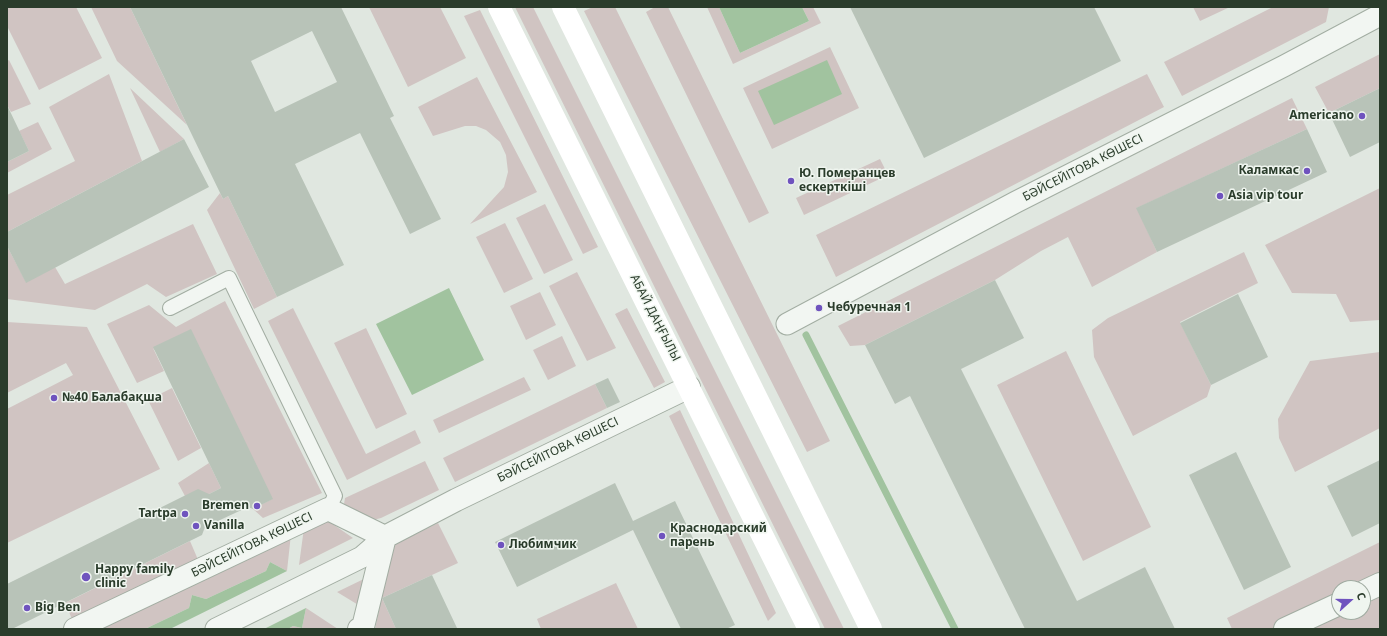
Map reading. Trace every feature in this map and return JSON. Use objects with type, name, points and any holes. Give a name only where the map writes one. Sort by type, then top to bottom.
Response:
[{"type":"main road","name":"АБАЙ ДАҢҒЫЛЫ","points":[[499,7],[809,629]]},
{"type":"main road","points":[[563,7],[871,629]]},
{"type":"street","name":"БӘЙСЕЙІТОВА КӨШЕСІ","points":[[787,324],[1016,202],[1284,66],[1380,15]]},
{"type":"street","name":"БӘЙСЕЙІТОВА КӨШЕСІ","points":[[216,629],[362,557],[385,536],[484,486],[689,387]]},
{"type":"street","name":"БӘЙСЕЙІТОВА КӨШЕСІ","points":[[75,629],[328,509],[385,536]]},
{"type":"street","points":[[359,629],[363,627],[385,536]]},
{"type":"street","points":[[1285,629],[1331,608]]},
{"type":"lane","points":[[170,308],[228,278],[335,496],[328,509]]},
{"type":"shaded area","points":[[7,7],[76,7],[102,58],[39,90],[7,26]]},
{"type":"shaded area","points":[[91,7],[130,7],[187,125],[117,61]]},
{"type":"shaded area","points":[[369,7],[440,7],[466,58],[408,87]]},
{"type":"shaded area","points":[[515,7],[533,7],[844,629],[825,629]]},
{"type":"shaded area","points":[[593,7],[615,7],[830,441],[807,452],[584,11]]},
{"type":"shaded area","points":[[655,7],[668,7],[769,213],[749,223],[646,12]]},
{"type":"shaded area","points":[[707,7],[719,7],[740,53],[809,21],[802,7],[813,7],[821,23],[733,64]]},
{"type":"shaded area","points":[[719,7],[802,7],[809,21],[740,53]]},
{"type":"shaded area","points":[[1193,7],[1230,7],[1200,21]]},
{"type":"shaded area","points":[[1273,7],[1329,7],[1326,22],[1182,96],[1164,62]]},
{"type":"shaded area","points":[[480,10],[598,247],[583,254],[464,16]]},
{"type":"shaded area","points":[[830,47],[859,108],[772,149],[743,88]]},
{"type":"shaded area","points":[[1380,54],[1380,88],[1329,113],[1315,87]]},
{"type":"shaded area","points":[[9,60],[31,104],[11,112],[7,105],[7,61]]},
{"type":"shaded area","points":[[827,60],[842,94],[774,125],[758,91]]},
{"type":"shaded area","points":[[109,74],[142,161],[7,232],[7,195],[75,161],[49,107]]},
{"type":"shaded area","points":[[1147,74],[1164,107],[836,277],[816,235]]},
{"type":"shaded area","points":[[477,77],[537,192],[470,224],[504,187],[508,172],[506,155],[500,142],[486,130],[476,126],[465,126],[433,136],[418,107]]},
{"type":"shaded area","points":[[130,88],[184,139],[160,152]]},
{"type":"shaded area","points":[[1292,98],[1307,129],[1137,208],[1157,252],[1092,287],[1068,237],[1041,251],[995,280],[865,345],[850,346],[838,326]]},
{"type":"shaded area","points":[[38,122],[52,149],[7,173],[7,162],[29,151],[19,131]]},
{"type":"shaded area","points":[[880,159],[888,175],[804,215],[796,198]]},
{"type":"shaded area","points":[[1380,188],[1380,320],[1350,322],[1336,294],[1292,293],[1265,245]]},
{"type":"shaded area","points":[[220,193],[223,199],[228,196],[277,297],[254,309],[207,210]]},
{"type":"shaded area","points":[[545,204],[573,260],[544,274],[516,218]]},
{"type":"shaded area","points":[[505,223],[533,279],[504,293],[476,237]]},
{"type":"shaded area","points":[[193,224],[217,274],[166,297],[147,284],[95,310],[7,299],[7,246],[26,282],[55,267],[65,284]]},
{"type":"shaded area","points":[[1244,252],[1258,283],[1180,322],[1211,385],[1207,397],[1133,436],[1094,357],[1092,330],[1108,318]]},
{"type":"shaded area","points":[[577,272],[616,348],[587,361],[549,286]]},
{"type":"shaded area","points":[[449,288],[484,360],[412,395],[376,324]]},
{"type":"shaded area","points":[[540,292],[556,325],[526,340],[510,306]]},
{"type":"shaded area","points":[[225,301],[322,493],[263,518],[253,509],[272,499],[153,348],[164,371],[137,383],[107,324],[149,305],[176,327]]},
{"type":"shaded area","points":[[293,308],[366,454],[415,430],[421,443],[347,480],[268,321]]},
{"type":"shaded area","points":[[627,308],[665,382],[654,388],[615,314]]},
{"type":"shaded area","name":"№40 Балабақша","points":[[7,322],[87,327],[160,469],[7,543],[7,409],[73,375],[66,363],[7,393]]},
{"type":"shaded area","points":[[366,328],[407,414],[376,429],[334,343]]},
{"type":"shaded area","points":[[562,336],[576,366],[548,380],[533,350]]},
{"type":"shaded area","points":[[1066,351],[1151,527],[1083,561],[997,385]]},
{"type":"shaded area","points":[[1380,352],[1380,428],[1295,472],[1279,438],[1278,419],[1310,361]]},
{"type":"shaded area","points":[[524,377],[531,390],[439,433],[433,420]]},
{"type":"shaded area","points":[[595,384],[607,408],[455,482],[443,458]]},
{"type":"shaded area","points":[[172,388],[201,448],[178,461],[148,400]]},
{"type":"shaded area","points":[[680,410],[776,613],[768,621],[669,416]]},
{"type":"shaded area","points":[[425,461],[439,490],[381,518],[373,520],[343,510],[345,498]]},
{"type":"shaded area","points":[[209,463],[221,488],[209,494],[185,496],[178,483]]},
{"type":"shaded area","points":[[324,518],[353,538],[299,565],[304,528]]},
{"type":"shaded area","points":[[438,523],[458,563],[382,598],[396,629],[375,629],[393,545]]},
{"type":"shaded area","points":[[291,534],[287,571],[270,562],[266,571],[206,599],[192,595],[189,608],[145,629],[97,629]]},
{"type":"shaded area","points":[[190,541],[199,562],[72,619],[65,603]]},
{"type":"shaded area","points":[[1380,542],[1380,629],[1232,629],[1227,618]]},
{"type":"shaded area","points":[[270,562],[287,571],[170,629],[145,629],[189,608],[192,595],[206,599],[266,571]]},
{"type":"shaded area","points":[[372,575],[360,606],[337,592]]},
{"type":"shaded area","points":[[616,583],[638,629],[541,629],[537,619]]},
{"type":"shaded area","points":[[306,608],[338,629],[288,629],[293,626],[302,628]]},
{"type":"shaded area","points":[[306,608],[302,628],[293,626],[288,629],[264,629]]},
{"type":"building","points":[[130,7],[341,7],[394,116],[390,118],[441,219],[410,234],[360,133],[295,164],[344,265],[277,297],[228,196],[223,199]],"holes":[[[312,31],[337,82],[275,112],[251,61]]]},
{"type":"building","points":[[850,7],[1094,7],[1121,61],[924,158]]},
{"type":"building","points":[[1380,88],[1380,142],[1350,157],[1329,113]]},
{"type":"building","points":[[7,105],[29,151],[7,162]]},
{"type":"building","points":[[1307,129],[1327,172],[1157,252],[1136,208]]},
{"type":"building","points":[[184,139],[209,187],[26,283],[7,246],[7,232]]},
{"type":"building","points":[[995,280],[1024,338],[961,369],[1077,601],[1145,567],[1175,629],[1025,629],[910,396],[895,404],[865,345]]},
{"type":"building","points":[[1238,294],[1268,357],[1211,385],[1180,323]]},
{"type":"building","points":[[191,329],[273,499],[253,509],[248,507],[205,527],[202,535],[12,629],[8,629],[7,584],[198,489],[209,494],[221,488],[153,347]]},
{"type":"building","points":[[608,378],[620,402],[607,408],[595,384]]},
{"type":"building","points":[[1236,452],[1291,567],[1244,590],[1189,475]]},
{"type":"building","points":[[1380,460],[1380,523],[1352,537],[1327,486]]},
{"type":"building","points":[[615,483],[633,521],[675,501],[735,625],[726,629],[681,629],[633,530],[517,587],[495,542]]},
{"type":"building","points":[[432,575],[457,628],[396,629],[382,598]]},
{"type":"waterway","points":[[806,335],[955,629]]},
{"type":"place","name":"Americano","points":[[1362,116]]},
{"type":"place","name":"Каламкас","points":[[1307,171]]},
{"type":"place","name":"Ю. Померанцев ескерткіші","points":[[791,181]]},
{"type":"place","name":"Asia vip tour","points":[[1220,196]]},
{"type":"place","name":"Чебуречная 1","points":[[819,308]]},
{"type":"place","name":"№40 Балабақша","points":[[54,398]]},
{"type":"place","name":"Bremen","points":[[257,506]]},
{"type":"place","name":"Tartpa","points":[[185,514]]},
{"type":"place","name":"Vanilla","points":[[196,526]]},
{"type":"place","name":"Краснодарский парень","points":[[662,536]]},
{"type":"place","name":"Любимчик","points":[[501,545]]},
{"type":"place","name":"Happy family clinic","points":[[86,577]]},
{"type":"place","name":"Big Ben","points":[[27,608]]}]
